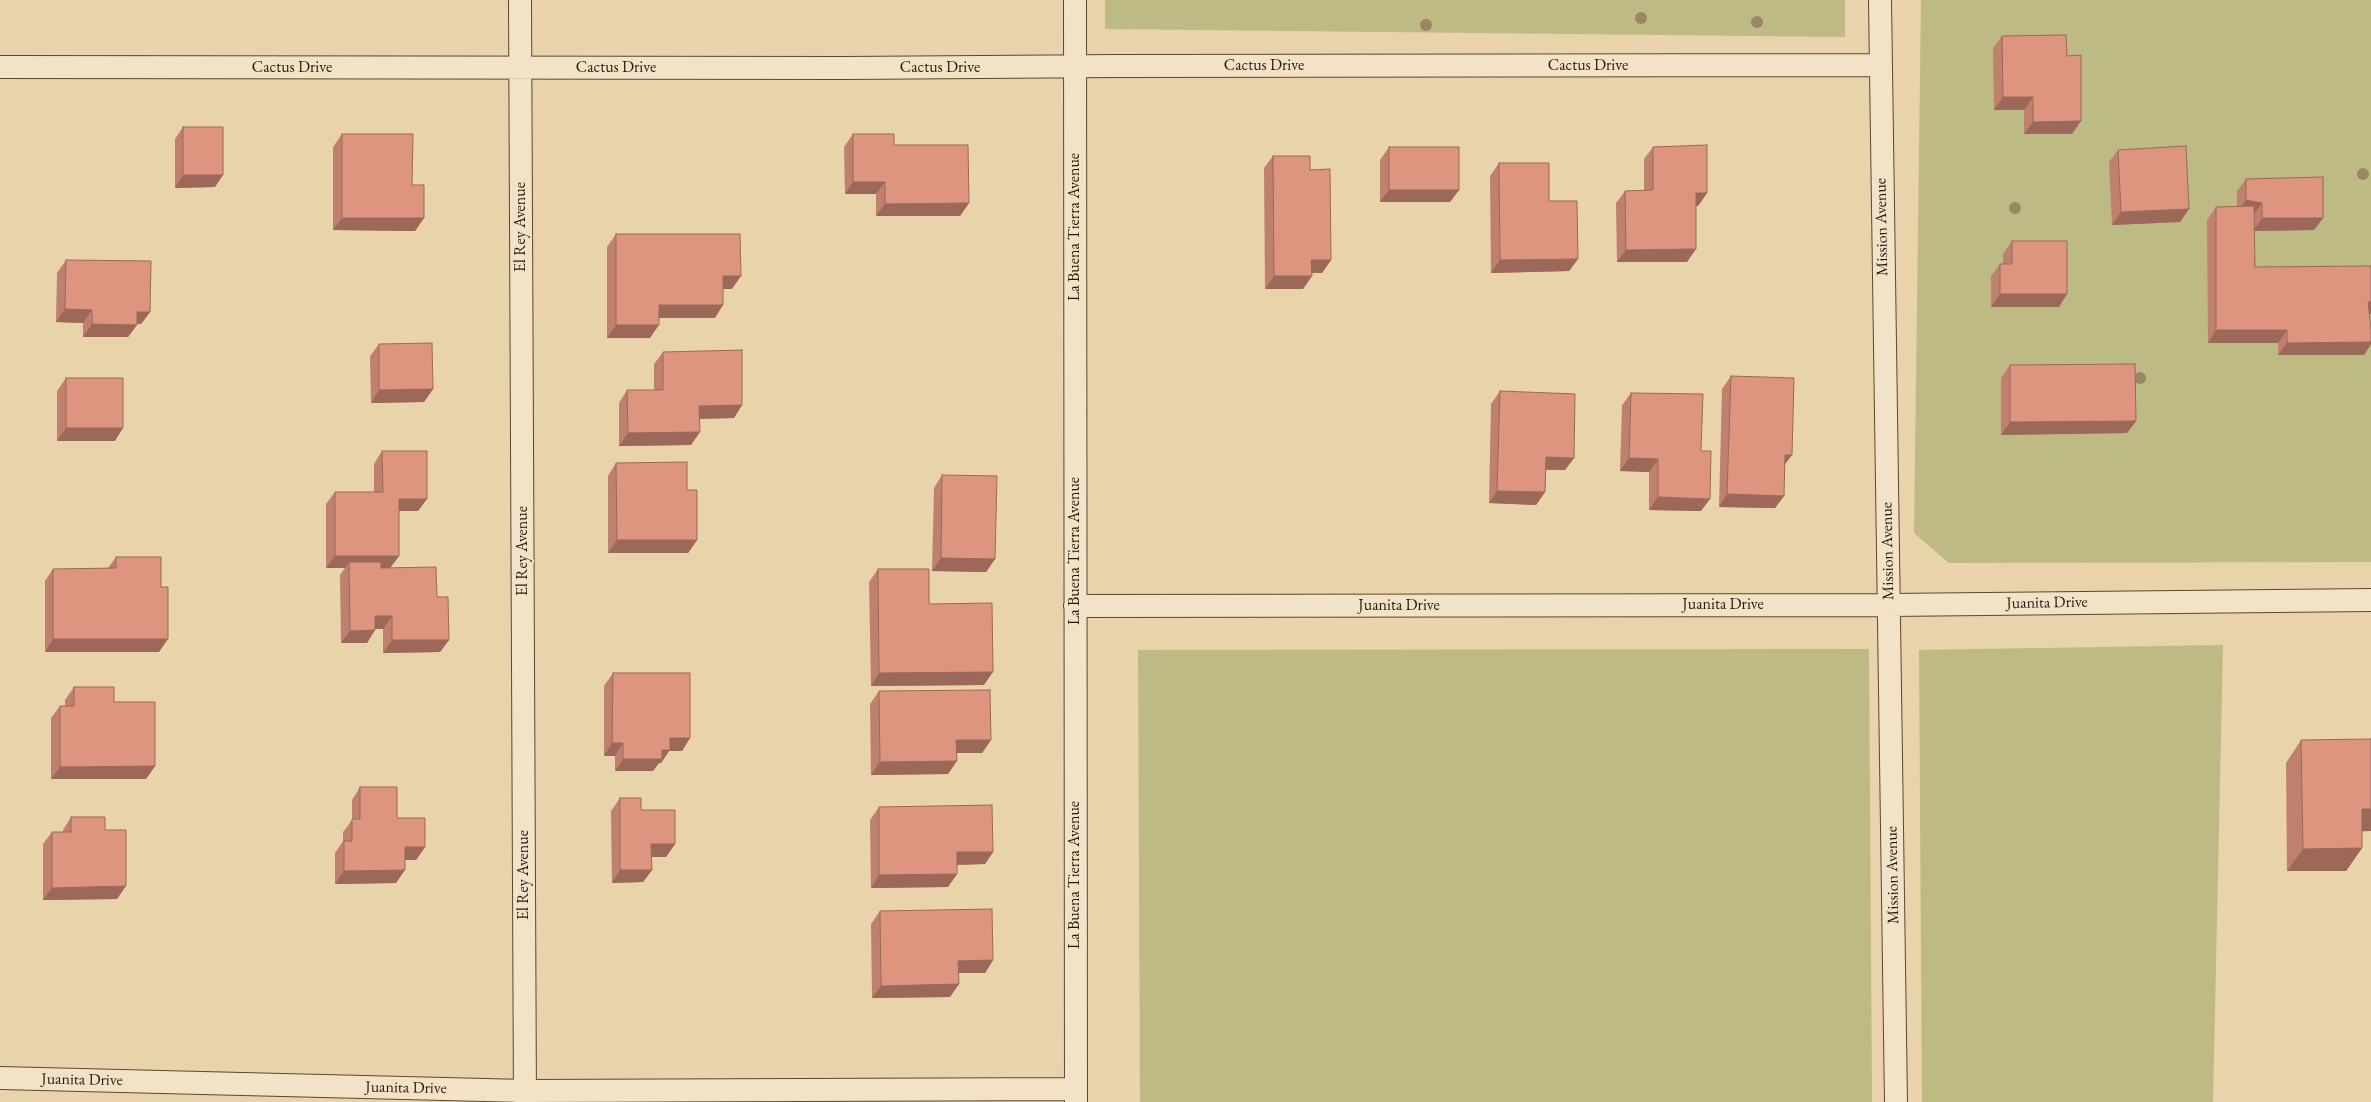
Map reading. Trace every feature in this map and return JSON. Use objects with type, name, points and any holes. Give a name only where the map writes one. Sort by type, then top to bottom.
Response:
[{"type":"street","name":"El Rey Avenue","points":[[520,0],[525,1096]]},
{"type":"street","name":"La Buena Tierra Avenue","points":[[1075,0],[1076,1096]]},
{"type":"street","name":"Mission Avenue","points":[[1880,0],[1896,1102]]},
{"type":"street","name":"Cactus Drive","points":[[0,67],[1075,68],[1117,66],[1880,65]]},
{"type":"street","name":"Juanita Drive","points":[[1075,606],[1889,605],[2371,600]]},
{"type":"street","name":"Juanita Drive","points":[[0,1078],[525,1096],[1076,1096]]},
{"type":"shaded area","points":[[1105,0],[1845,0],[1845,37],[1105,29]]},
{"type":"shaded area","points":[[1921,0],[2371,0],[2371,562],[1949,563],[1914,533]]},
{"type":"shaded area","points":[[2223,645],[2213,1102],[1922,1102],[1919,650]]},
{"type":"shaded area","points":[[1869,649],[1872,1102],[1140,1102],[1138,650]]},
{"type":"building","points":[[2066,35],[2067,56],[2081,55],[2081,121],[2033,122],[2033,97],[2003,97],[2002,36]]},
{"type":"building","points":[[183,127],[223,127],[223,175],[183,175]]},
{"type":"building","points":[[342,134],[413,134],[412,185],[424,185],[424,218],[342,218]]},
{"type":"building","points":[[853,134],[894,134],[894,145],[968,145],[969,203],[885,204],[885,182],[853,182]]},
{"type":"building","points":[[1707,145],[1707,193],[1696,193],[1696,249],[1626,250],[1625,191],[1653,190],[1653,147]]},
{"type":"building","points":[[2186,146],[2189,209],[2121,212],[2118,150]]},
{"type":"building","points":[[1389,147],[1459,147],[1459,190],[1389,190]]},
{"type":"building","points":[[1273,156],[1310,156],[1310,170],[1330,169],[1331,260],[1311,260],[1312,276],[1274,276]]},
{"type":"building","points":[[1499,163],[1549,163],[1549,201],[1577,201],[1578,259],[1500,260]]},
{"type":"building","points":[[2323,177],[2323,218],[2262,218],[2262,203],[2246,200],[2246,179]]},
{"type":"building","points":[[2254,206],[2255,267],[2371,266],[2371,302],[2368,302],[2371,342],[2287,343],[2287,330],[2216,330],[2216,207]]},
{"type":"building","points":[[616,234],[740,234],[741,276],[723,276],[723,305],[659,305],[659,325],[616,325]]},
{"type":"building","points":[[2012,241],[2067,241],[2067,294],[2000,294],[2000,264],[2012,264]]},
{"type":"building","points":[[66,260],[151,261],[150,312],[137,312],[137,325],[92,324],[92,310],[65,309]]},
{"type":"building","points":[[432,343],[433,389],[379,390],[379,344]]},
{"type":"building","points":[[742,350],[742,405],[699,406],[700,432],[628,433],[627,390],[663,390],[663,352]]},
{"type":"building","points":[[2135,364],[2136,421],[2010,422],[2010,365]]},
{"type":"building","points":[[1731,376],[1794,378],[1792,455],[1785,455],[1784,496],[1727,494]]},
{"type":"building","points":[[66,378],[123,378],[123,428],[66,428]]},
{"type":"building","points":[[1500,391],[1575,394],[1574,458],[1546,457],[1545,492],[1497,491]]},
{"type":"building","points":[[1631,393],[1703,394],[1701,451],[1711,451],[1710,499],[1658,497],[1658,459],[1629,458]]},
{"type":"building","points":[[382,451],[427,451],[427,499],[399,499],[399,556],[335,556],[335,492],[383,492]]},
{"type":"building","points":[[687,462],[687,490],[697,490],[697,540],[617,540],[616,463]]},
{"type":"building","points":[[942,475],[997,476],[995,559],[941,558]]},
{"type":"building","points":[[116,557],[161,557],[161,587],[168,587],[168,639],[53,639],[53,569],[116,568]]},
{"type":"building","points":[[349,562],[381,562],[381,568],[436,567],[437,597],[448,597],[449,640],[392,640],[392,616],[375,616],[375,630],[350,631]]},
{"type":"building","points":[[878,569],[929,569],[929,604],[992,603],[993,672],[879,673]]},
{"type":"building","points":[[613,673],[690,673],[690,738],[670,738],[670,750],[662,750],[662,759],[623,759],[623,743],[612,743]]},
{"type":"building","points":[[74,687],[114,687],[114,702],[155,702],[155,766],[60,767],[60,706],[74,706]]},
{"type":"building","points":[[990,690],[991,740],[956,740],[957,761],[880,762],[879,691]]},
{"type":"building","points":[[2371,739],[2371,809],[2362,809],[2362,848],[2303,849],[2301,740]]},
{"type":"building","points":[[360,787],[397,787],[397,818],[425,818],[425,847],[405,847],[405,870],[344,871],[344,841],[352,841],[352,819],[360,819]]},
{"type":"building","points":[[620,798],[641,798],[641,810],[675,810],[675,844],[651,844],[652,870],[620,870]]},
{"type":"building","points":[[992,805],[993,852],[957,852],[957,874],[879,875],[879,807]]},
{"type":"building","points":[[71,817],[105,817],[105,830],[126,830],[126,886],[52,888],[52,832],[71,832]]},
{"type":"building","points":[[992,909],[993,960],[958,961],[959,984],[881,986],[880,911]]}]
